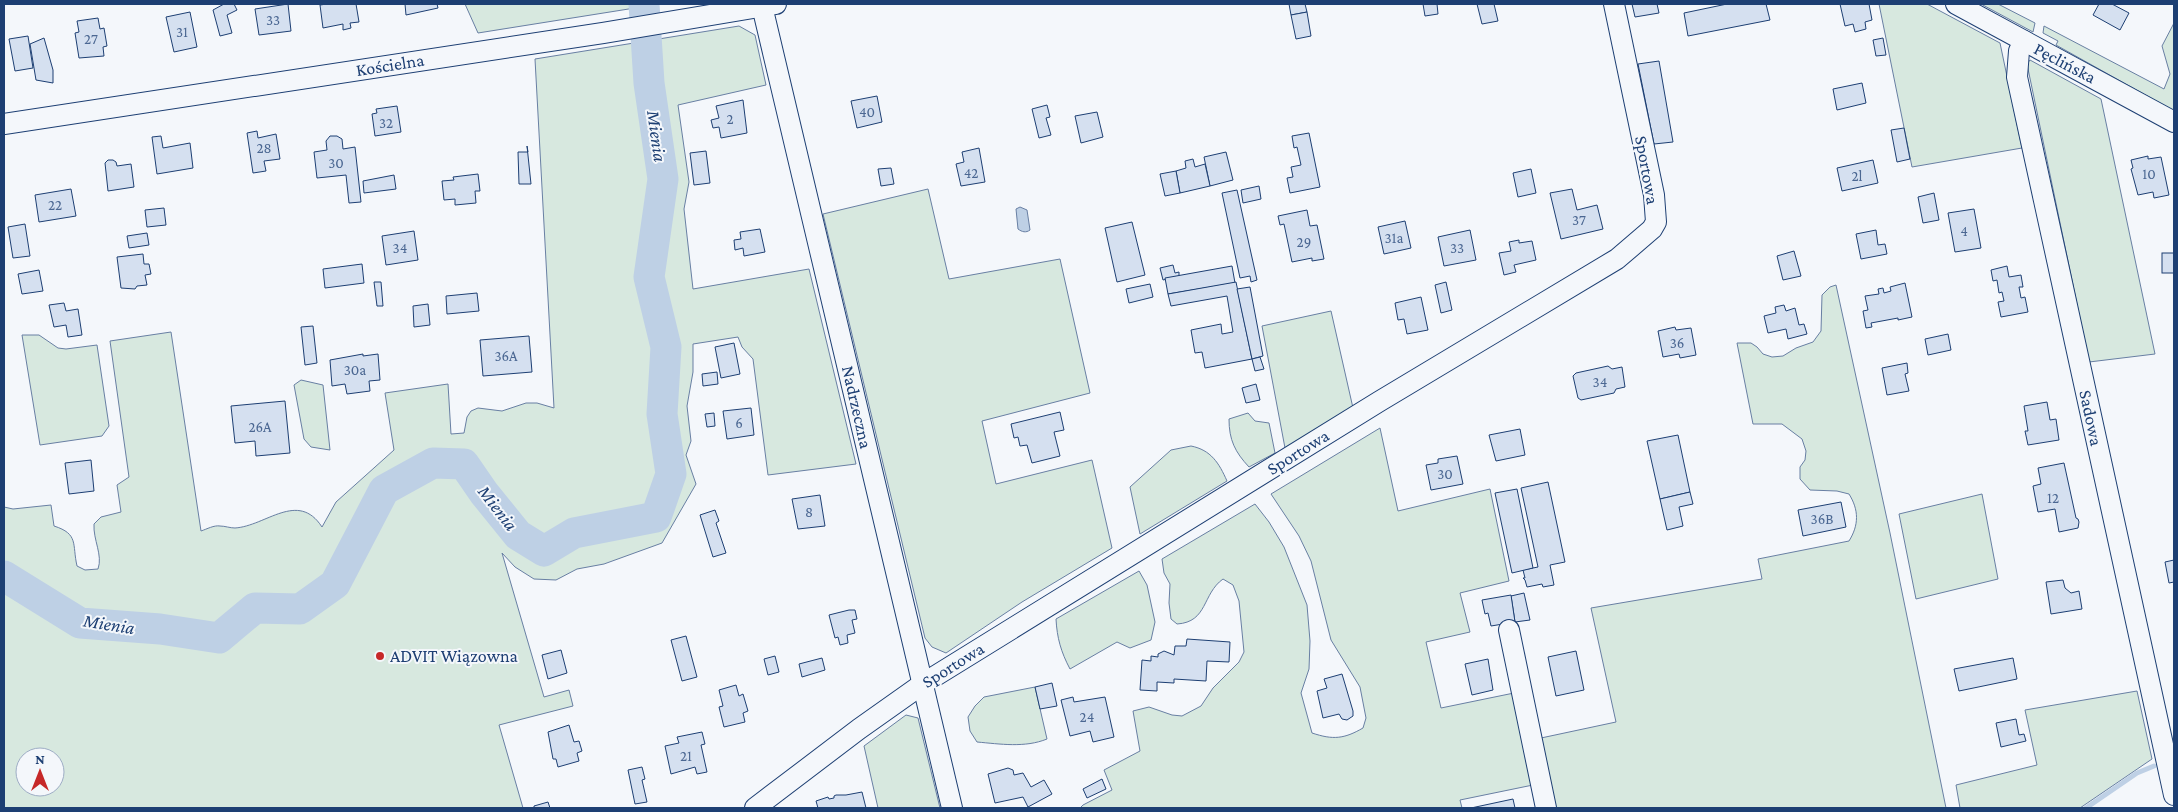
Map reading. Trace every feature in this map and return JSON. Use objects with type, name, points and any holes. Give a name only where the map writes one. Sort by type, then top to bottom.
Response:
[{"type":"street","name":"Sportowa","points":[[755,808],[859,729],[924,683],[1372,406],[1617,259],[1647,235],[1656,222],[1654,195],[1614,4]]},
{"type":"street","name":"Pęclińska","points":[[1956,4],[2174,122]]},
{"type":"street","name":"Nadrzeczna","points":[[769,5],[952,808]]},
{"type":"street","name":"Kościelna","points":[[4,124],[657,24],[769,5]]},
{"type":"street","name":"Sadowa","points":[[2024,41],[2019,51],[2017,77],[2172,772],[2174,795]]},
{"type":"street","points":[[1509,630],[1546,808]]},
{"type":"shaded area","points":[[465,4],[660,4],[478,33]]},
{"type":"shaded area","points":[[1879,4],[1927,4],[2000,43],[2022,148],[1912,167]]},
{"type":"shaded area","points":[[1981,4],[1998,4],[2035,23],[2033,32]]},
{"type":"shaded area","points":[[2174,23],[2174,111],[2056,45],[2058,41],[2043,33],[2044,26],[2164,89],[2170,74],[2162,46]]},
{"type":"shaded area","points":[[739,26],[755,35],[766,85],[678,105],[689,182],[684,209],[693,289],[809,269],[856,464],[768,475],[753,359],[742,347],[738,337],[693,344],[693,372],[687,406],[691,441],[686,455],[696,484],[662,543],[604,564],[577,569],[556,580],[534,579],[515,567],[502,553],[544,697],[569,690],[573,706],[499,725],[523,808],[4,808],[4,507],[13,509],[51,505],[54,526],[71,536],[77,566],[85,570],[98,569],[99,553],[94,524],[101,517],[121,512],[117,485],[129,477],[110,341],[171,332],[201,531],[215,526],[235,528],[247,526],[281,513],[292,511],[303,511],[313,516],[322,527],[336,502],[394,450],[385,393],[448,384],[451,434],[464,433],[467,417],[471,411],[478,408],[502,411],[526,403],[537,403],[554,408],[535,59]]},
{"type":"shaded area","points":[[2030,60],[2101,99],[2155,354],[2089,362],[2027,64]]},
{"type":"shaded area","points":[[928,189],[949,279],[1060,259],[1090,393],[982,421],[996,484],[1092,460],[1112,548],[1022,602],[946,653],[932,647],[925,638],[823,214]]},
{"type":"shaded area","points":[[1836,285],[1890,533],[1946,808],[1555,808],[1541,738],[1616,722],[1591,608],[1762,579],[1758,559],[1849,541],[1855,529],[1857,518],[1855,506],[1849,494],[1837,491],[1810,490],[1800,479],[1800,467],[1805,460],[1806,451],[1802,439],[1782,424],[1753,424],[1737,343],[1751,343],[1763,354],[1772,357],[1783,356],[1796,348],[1813,342],[1821,331],[1822,295],[1830,287]]},
{"type":"shaded area","points":[[1331,311],[1353,408],[1285,448],[1262,326]]},
{"type":"shaded area","points":[[22,335],[39,335],[58,348],[66,349],[97,345],[109,426],[102,436],[40,445]]},
{"type":"shaded area","points":[[301,380],[323,385],[330,450],[311,447],[304,439],[294,385]]},
{"type":"shaded area","points":[[1248,413],[1255,421],[1269,423],[1275,453],[1249,467],[1234,445],[1230,433],[1229,419]]},
{"type":"shaded area","points":[[1380,428],[1398,511],[1490,489],[1509,581],[1460,593],[1470,632],[1426,642],[1441,708],[1514,693],[1533,785],[1460,800],[1462,808],[1080,808],[1112,790],[1104,770],[1140,751],[1133,711],[1149,707],[1172,715],[1182,716],[1201,706],[1213,688],[1239,662],[1244,652],[1239,601],[1233,585],[1223,579],[1211,592],[1200,613],[1187,622],[1177,624],[1171,619],[1169,603],[1170,584],[1164,573],[1162,559],[1255,504],[1269,522],[1284,547],[1307,605],[1310,641],[1309,669],[1301,693],[1312,733],[1326,737],[1338,737],[1363,728],[1366,718],[1360,687],[1331,640],[1311,561],[1299,536],[1271,494]]},
{"type":"shaded area","points":[[1191,446],[1204,451],[1214,458],[1227,481],[1140,534],[1130,487],[1171,450]]},
{"type":"shaded area","points":[[1982,494],[1998,579],[1916,599],[1899,514]]},
{"type":"shaded area","points":[[1139,571],[1147,585],[1155,622],[1151,640],[1130,648],[1117,642],[1070,669],[1060,645],[1056,619]]},
{"type":"shaded area","points":[[1035,687],[1047,739],[1030,744],[977,742],[970,731],[968,717],[984,697]]},
{"type":"shaded area","points":[[2137,691],[2152,759],[2080,808],[1960,808],[1956,785],[2037,765],[2025,710]]},
{"type":"shaded area","points":[[906,715],[918,718],[940,808],[878,808],[864,746]]},
{"type":"water","points":[[1020,207],[1027,210],[1030,230],[1027,232],[1018,229],[1016,209]]},
{"type":"building","points":[[224,4],[234,4],[237,10],[227,15],[232,33],[220,36],[213,10]]},
{"type":"building","points":[[288,4],[291,31],[259,35],[255,9]]},
{"type":"building","points":[[356,4],[359,22],[350,23],[351,28],[343,30],[343,24],[323,28],[320,5]]},
{"type":"building","points":[[405,4],[437,4],[438,8],[406,15]]},
{"type":"building","points":[[1289,4],[1305,4],[1307,12],[1291,15]]},
{"type":"building","points":[[1423,4],[1437,4],[1438,14],[1425,16]]},
{"type":"building","points":[[1477,4],[1494,4],[1498,21],[1482,24]]},
{"type":"building","points":[[1632,4],[1657,4],[1659,13],[1635,17]]},
{"type":"building","points":[[1727,4],[1766,4],[1770,20],[1688,36],[1684,13]]},
{"type":"building","points":[[1840,4],[1869,4],[1872,20],[1865,22],[1866,29],[1855,32],[1853,24],[1845,26]]},
{"type":"building","points":[[2099,4],[2112,4],[2129,13],[2120,30],[2093,15]]},
{"type":"building","points":[[190,12],[197,47],[174,52],[166,17]]},
{"type":"building","points":[[1307,12],[1311,36],[1296,39],[1291,15]]},
{"type":"building","points":[[98,18],[100,29],[104,28],[107,46],[103,47],[104,56],[79,58],[75,33],[79,32],[77,21]]},
{"type":"building","points":[[28,36],[33,68],[15,71],[9,39]]},
{"type":"building","points":[[44,38],[53,70],[53,83],[36,80],[30,44]]},
{"type":"building","points":[[1883,38],[1886,55],[1876,56],[1873,40]]},
{"type":"building","points":[[1659,61],[1673,142],[1654,144],[1638,64]]},
{"type":"building","points":[[1862,83],[1866,103],[1837,110],[1833,89]]},
{"type":"building","points":[[877,96],[882,122],[857,128],[851,101]]},
{"type":"building","points":[[743,100],[747,133],[721,138],[719,127],[713,128],[711,120],[719,118],[716,106]]},
{"type":"building","points":[[1047,105],[1050,117],[1046,118],[1051,135],[1039,138],[1032,109]]},
{"type":"building","points":[[397,106],[401,132],[375,136],[372,114],[377,113],[376,109]]},
{"type":"building","points":[[1097,112],[1103,137],[1081,143],[1075,116]]},
{"type":"building","points":[[1904,128],[1910,159],[1897,162],[1891,130]]},
{"type":"building","points":[[257,131],[258,138],[276,134],[280,159],[264,161],[266,171],[253,173],[247,133]]},
{"type":"building","points":[[1309,133],[1320,187],[1290,193],[1287,178],[1293,177],[1291,167],[1301,165],[1297,147],[1294,148],[1292,136]]},
{"type":"building","points":[[161,136],[163,148],[190,143],[193,168],[157,174],[152,137]]},
{"type":"building","points":[[330,136],[337,136],[342,139],[343,149],[355,147],[361,202],[349,203],[346,175],[317,178],[314,152],[327,150],[326,141]]},
{"type":"building","points":[[979,148],[985,182],[961,186],[956,164],[964,162],[962,152]]},
{"type":"building","points":[[706,151],[710,183],[694,185],[690,153]]},
{"type":"building","points":[[518,152],[528,152],[531,184],[519,184]]},
{"type":"building","points":[[1226,152],[1233,180],[1210,186],[1204,157]]},
{"type":"building","points":[[2148,156],[2148,159],[2161,157],[2169,195],[2154,198],[2153,192],[2138,195],[2131,169],[2133,168],[2131,160]]},
{"type":"building","points":[[1193,159],[1195,167],[1205,164],[1210,186],[1180,193],[1176,171],[1186,168],[1185,161]]},
{"type":"building","points":[[108,160],[116,162],[117,166],[131,164],[134,187],[108,191],[105,163]]},
{"type":"building","points":[[1873,160],[1878,183],[1842,191],[1837,168]]},
{"type":"building","points":[[891,168],[894,184],[881,186],[878,169]]},
{"type":"building","points":[[1531,169],[1536,193],[1518,197],[1513,173]]},
{"type":"building","points":[[1176,171],[1180,193],[1165,196],[1160,174]]},
{"type":"building","points":[[478,174],[480,191],[475,191],[476,203],[455,205],[455,199],[444,200],[442,181],[454,180],[453,177]]},
{"type":"building","points":[[394,175],[396,189],[364,193],[363,181]]},
{"type":"building","points":[[1259,186],[1261,199],[1243,203],[1241,190]]},
{"type":"building","points":[[71,189],[76,216],[39,222],[35,195]]},
{"type":"building","points":[[1572,189],[1577,210],[1597,205],[1603,229],[1561,239],[1550,193]]},
{"type":"building","points":[[1237,190],[1257,280],[1251,282],[1250,276],[1240,278],[1222,193]]},
{"type":"building","points":[[1934,193],[1939,220],[1923,223],[1918,197]]},
{"type":"building","points":[[164,208],[166,225],[147,227],[145,210]]},
{"type":"building","points":[[1974,209],[1981,248],[1955,252],[1948,213]]},
{"type":"building","points":[[1307,210],[1310,226],[1317,225],[1324,259],[1312,261],[1312,258],[1292,262],[1284,224],[1280,225],[1278,216]]},
{"type":"building","points":[[1405,221],[1411,248],[1384,254],[1378,227]]},
{"type":"building","points":[[1132,222],[1145,275],[1117,282],[1105,228]]},
{"type":"building","points":[[25,224],[30,256],[13,258],[8,227]]},
{"type":"building","points":[[760,229],[765,252],[744,256],[743,248],[735,250],[734,240],[741,239],[740,232]]},
{"type":"building","points":[[1470,230],[1476,260],[1444,266],[1438,237]]},
{"type":"building","points":[[1876,230],[1878,245],[1885,244],[1887,254],[1861,259],[1856,234]]},
{"type":"building","points":[[414,231],[418,260],[386,265],[382,236]]},
{"type":"building","points":[[147,233],[149,245],[129,248],[127,236]]},
{"type":"building","points":[[1519,240],[1519,243],[1532,241],[1536,260],[1514,265],[1516,272],[1504,275],[1499,253],[1511,251],[1509,242]]},
{"type":"building","points":[[1794,251],[1801,276],[1783,280],[1777,256]]},
{"type":"building","points":[[2162,253],[2174,253],[2174,273],[2162,273]]},
{"type":"building","points":[[143,254],[144,264],[149,264],[151,274],[145,275],[147,285],[137,286],[135,289],[121,288],[117,257]]},
{"type":"building","points":[[362,264],[364,283],[325,288],[323,269]]},
{"type":"building","points":[[1173,265],[1175,273],[1179,272],[1179,276],[1163,280],[1160,268]]},
{"type":"building","points":[[1232,266],[1235,283],[1168,294],[1165,278]]},
{"type":"building","points":[[2007,266],[2009,277],[2021,275],[2023,287],[2019,287],[2021,298],[2025,297],[2028,312],[2001,317],[1998,302],[2004,301],[2002,292],[1999,293],[1997,280],[1993,281],[1991,270]]},
{"type":"building","points":[[39,270],[43,291],[22,294],[18,274]]},
{"type":"building","points":[[374,282],[381,282],[383,306],[377,306]]},
{"type":"building","points":[[1236,282],[1252,359],[1205,368],[1202,352],[1195,353],[1191,330],[1221,324],[1222,334],[1233,332],[1227,296],[1171,306],[1168,294]]},
{"type":"building","points":[[1446,282],[1452,310],[1441,313],[1435,285]]},
{"type":"building","points":[[1905,283],[1912,317],[1871,323],[1872,327],[1866,328],[1863,311],[1868,310],[1865,296],[1879,294],[1878,289],[1883,288],[1884,293],[1891,291],[1890,287]]},
{"type":"building","points":[[1150,284],[1153,297],[1129,303],[1126,289]]},
{"type":"building","points":[[1250,287],[1263,356],[1252,359],[1237,289]]},
{"type":"building","points":[[477,293],[479,311],[447,314],[446,296]]},
{"type":"building","points":[[1421,297],[1428,330],[1407,334],[1404,319],[1398,320],[1395,303]]},
{"type":"building","points":[[64,303],[66,311],[78,309],[82,335],[68,337],[66,325],[54,327],[49,305]]},
{"type":"building","points":[[428,304],[430,325],[414,327],[413,306]]},
{"type":"building","points":[[1784,305],[1786,311],[1795,308],[1799,325],[1804,324],[1807,334],[1788,339],[1786,329],[1768,333],[1764,316],[1776,313],[1775,307]]},
{"type":"building","points":[[313,326],[317,363],[305,365],[301,327]]},
{"type":"building","points":[[1675,327],[1676,330],[1691,328],[1696,355],[1680,358],[1679,354],[1663,357],[1658,331]]},
{"type":"building","points":[[1948,334],[1951,350],[1928,355],[1925,339]]},
{"type":"building","points":[[529,336],[532,372],[483,376],[480,340]]},
{"type":"building","points":[[734,343],[740,374],[721,378],[715,347]]},
{"type":"building","points":[[363,354],[363,356],[378,354],[380,380],[369,381],[370,391],[347,394],[345,384],[332,386],[330,360]]},
{"type":"building","points":[[1260,357],[1264,369],[1255,371],[1252,359]]},
{"type":"building","points":[[1907,363],[1908,373],[1905,374],[1909,391],[1887,395],[1882,368]]},
{"type":"building","points":[[1608,366],[1612,369],[1622,367],[1625,387],[1616,389],[1614,393],[1581,400],[1578,398],[1573,376],[1576,373]]},
{"type":"building","points":[[717,372],[718,384],[703,386],[702,374]]},
{"type":"building","points":[[1256,384],[1260,400],[1246,403],[1242,388]]},
{"type":"building","points":[[285,401],[290,453],[256,456],[255,441],[235,443],[231,406]]},
{"type":"building","points":[[2047,402],[2050,420],[2056,419],[2059,440],[2028,445],[2025,431],[2028,431],[2024,406]]},
{"type":"building","points":[[751,408],[754,435],[727,439],[723,411]]},
{"type":"building","points":[[1060,412],[1064,430],[1054,432],[1060,456],[1032,463],[1027,445],[1020,446],[1018,437],[1014,438],[1011,424]]},
{"type":"building","points":[[714,413],[715,426],[707,427],[705,414]]},
{"type":"building","points":[[1520,429],[1525,455],[1496,461],[1489,435]]},
{"type":"building","points":[[1678,435],[1690,492],[1660,499],[1647,441]]},
{"type":"building","points":[[1457,456],[1463,484],[1431,490],[1426,465],[1438,463],[1438,459]]},
{"type":"building","points":[[91,460],[94,491],[69,494],[65,463]]},
{"type":"building","points":[[2064,463],[2076,518],[2079,522],[2078,528],[2059,532],[2055,509],[2038,512],[2033,486],[2041,484],[2038,468]]},
{"type":"building","points":[[1548,482],[1565,562],[1550,565],[1554,585],[1543,587],[1542,584],[1527,587],[1523,578],[1525,578],[1523,570],[1538,567],[1521,488]]},
{"type":"building","points":[[1517,489],[1533,568],[1512,573],[1495,493]]},
{"type":"building","points":[[1690,492],[1693,504],[1679,507],[1683,526],[1667,530],[1660,499]]},
{"type":"building","points":[[820,495],[825,526],[798,529],[792,499]]},
{"type":"building","points":[[1841,502],[1846,527],[1803,536],[1798,510]]},
{"type":"building","points":[[715,510],[719,521],[716,523],[726,553],[713,557],[700,515]]},
{"type":"building","points":[[2174,560],[2174,582],[2169,583],[2165,562]]},
{"type":"building","points":[[2063,580],[2065,588],[2071,593],[2079,591],[2082,609],[2051,614],[2046,582]]},
{"type":"building","points":[[1524,593],[1530,620],[1515,622],[1511,596]]},
{"type":"building","points":[[1511,595],[1515,622],[1491,626],[1488,613],[1485,614],[1482,600]]},
{"type":"building","points":[[855,610],[857,619],[852,620],[855,633],[847,635],[848,643],[840,645],[838,637],[835,638],[829,615]]},
{"type":"building","points":[[686,636],[697,677],[682,681],[671,640]]},
{"type":"building","points":[[1187,639],[1230,642],[1229,662],[1207,661],[1206,681],[1174,679],[1174,683],[1157,682],[1157,691],[1140,690],[1142,660],[1151,661],[1151,656],[1158,657],[1158,654],[1164,651],[1174,655],[1175,646],[1186,646]]},
{"type":"building","points":[[561,650],[567,673],[548,679],[542,655]]},
{"type":"building","points":[[1576,651],[1584,690],[1556,696],[1548,657]]},
{"type":"building","points":[[775,656],[779,672],[768,675],[764,659]]},
{"type":"building","points":[[822,658],[825,670],[802,677],[799,664]]},
{"type":"building","points":[[2013,658],[2017,679],[1959,691],[1954,669]]},
{"type":"building","points":[[1488,659],[1493,690],[1472,695],[1465,664]]},
{"type":"building","points":[[1342,674],[1353,716],[1347,720],[1342,719],[1339,714],[1323,718],[1317,691],[1327,688],[1324,679]]},
{"type":"building","points":[[1052,683],[1057,706],[1040,709],[1035,687]]},
{"type":"building","points":[[736,685],[739,696],[743,694],[748,711],[743,713],[745,722],[724,727],[719,707],[723,706],[719,690]]},
{"type":"building","points":[[1073,697],[1074,702],[1105,697],[1114,737],[1093,742],[1090,731],[1070,736],[1061,700]]},
{"type":"building","points":[[2016,719],[2019,735],[2024,734],[2026,741],[2001,747],[1996,723]]},
{"type":"building","points":[[569,725],[574,742],[579,741],[582,751],[577,753],[579,761],[558,767],[556,759],[553,759],[548,732]]},
{"type":"building","points":[[702,732],[705,744],[701,745],[707,772],[697,774],[695,767],[671,774],[665,746],[679,743],[677,737]]},
{"type":"building","points":[[642,767],[645,779],[642,780],[647,802],[635,804],[628,770]]},
{"type":"building","points":[[1008,768],[1013,770],[1014,775],[1023,773],[1031,787],[1044,780],[1052,794],[1028,807],[1023,797],[995,803],[988,774]]},
{"type":"building","points":[[1102,779],[1106,789],[1087,798],[1083,789]]},
{"type":"building","points":[[862,792],[866,808],[818,808],[816,801],[828,797],[829,799],[834,798],[836,795]]},
{"type":"building","points":[[1513,799],[1515,808],[1471,808]]},
{"type":"building","points":[[548,802],[550,808],[534,808],[534,806]]},
{"type":"waterway","name":"Mienia","points":[[4,576],[80,623],[160,629],[219,638],[255,608],[300,609],[335,584],[384,490],[433,463],[464,464],[484,493],[518,535],[544,551],[574,533],[656,517],[671,474],[662,414],[666,347],[649,277],[663,179],[649,83],[644,4]]},
{"type":"waterway","points":[[2086,808],[2137,773],[2154,766]]},
{"type":"place","name":"ADVIT Wiązowna","points":[[380,656]]}]
